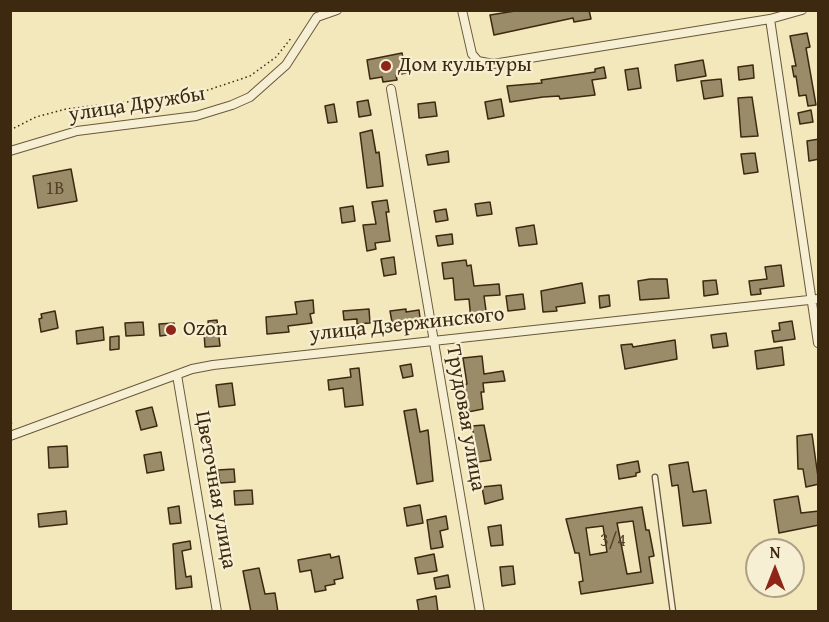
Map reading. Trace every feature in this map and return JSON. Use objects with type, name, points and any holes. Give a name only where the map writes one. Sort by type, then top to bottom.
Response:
[{"type":"street","name":"улица Дружбы","points":[[10,151],[77,132],[196,116],[232,105],[250,97],[286,65],[317,17],[337,10]]},
{"type":"street","points":[[462,10],[472,54],[478,61],[493,64],[770,19],[802,10]]},
{"type":"street","points":[[770,19],[815,300],[819,343]]},
{"type":"street","name":"Трудовая улица","points":[[391,89],[480,612]]},
{"type":"street","name":"улица Дзержинского","points":[[10,436],[177,375],[213,365],[815,300]]},
{"type":"street","name":"Цветочная улица","points":[[177,375],[217,612]]},
{"type":"lane","points":[[655,477],[673,612]]},
{"type":"path","points":[[10,130],[36,117],[66,108],[196,94],[250,76],[276,57],[299,29]]},
{"type":"building","points":[[521,10],[589,10],[591,19],[574,22],[573,18],[494,35],[490,15]]},
{"type":"building","points":[[807,33],[810,47],[806,48],[816,105],[808,106],[806,95],[799,96],[796,76],[794,77],[792,66],[796,66],[790,36]]},
{"type":"building","name":"Дом культуры","points":[[402,53],[406,73],[396,75],[397,80],[383,82],[382,77],[370,79],[367,60]]},
{"type":"building","points":[[703,60],[706,76],[677,81],[675,65]]},
{"type":"building","points":[[753,65],[754,78],[739,80],[738,67]]},
{"type":"building","points":[[604,67],[606,78],[592,80],[595,95],[560,99],[559,96],[543,97],[510,102],[507,86],[542,83],[541,80],[595,72],[595,69]]},
{"type":"building","points":[[638,68],[641,88],[628,90],[625,70]]},
{"type":"building","points":[[721,79],[723,96],[704,99],[701,81]]},
{"type":"building","points":[[752,97],[758,136],[741,137],[738,98]]},
{"type":"building","points":[[501,99],[504,116],[488,119],[485,102]]},
{"type":"building","points":[[368,100],[371,115],[359,117],[357,102]]},
{"type":"building","points":[[435,102],[437,116],[419,118],[418,104]]},
{"type":"building","points":[[334,104],[337,122],[328,123],[325,106]]},
{"type":"building","points":[[811,110],[813,122],[800,124],[798,113]]},
{"type":"building","points":[[372,130],[376,153],[379,152],[383,186],[367,188],[360,133]]},
{"type":"building","points":[[819,139],[819,159],[809,161],[807,141]]},
{"type":"building","points":[[448,151],[449,162],[428,165],[426,155]]},
{"type":"building","points":[[755,153],[758,172],[744,174],[741,154]]},
{"type":"building","points":[[71,169],[77,201],[38,208],[33,176]]},
{"type":"building","points":[[387,200],[389,212],[386,212],[390,241],[375,243],[376,249],[367,251],[363,225],[376,224],[372,202]]},
{"type":"building","points":[[490,202],[492,214],[477,216],[475,204]]},
{"type":"building","points":[[353,206],[355,221],[342,223],[340,208]]},
{"type":"building","points":[[446,209],[448,220],[436,222],[434,211]]},
{"type":"building","points":[[534,225],[537,244],[519,246],[516,228]]},
{"type":"building","points":[[452,234],[453,244],[438,246],[436,236]]},
{"type":"building","points":[[394,257],[396,274],[384,276],[381,259]]},
{"type":"building","points":[[466,260],[467,266],[471,265],[474,286],[499,284],[500,295],[484,296],[487,318],[471,320],[469,299],[455,300],[453,278],[444,279],[442,263]]},
{"type":"building","points":[[781,265],[784,286],[760,289],[761,294],[751,295],[749,281],[767,279],[765,267]]},
{"type":"building","points":[[667,279],[669,298],[640,300],[638,281]]},
{"type":"building","points":[[716,280],[718,294],[704,296],[703,281]]},
{"type":"building","points":[[582,283],[585,303],[556,307],[557,311],[543,312],[541,291]]},
{"type":"building","points":[[523,294],[525,309],[508,311],[506,296]]},
{"type":"building","points":[[609,295],[610,306],[600,308],[599,296]]},
{"type":"building","points":[[313,300],[314,313],[310,314],[312,323],[288,326],[289,332],[267,334],[266,317],[297,314],[295,302]]},
{"type":"building","points":[[369,309],[370,323],[357,324],[357,319],[344,320],[343,311]]},
{"type":"building","points":[[406,309],[406,312],[419,310],[421,325],[412,326],[411,319],[392,322],[390,311]]},
{"type":"building","points":[[55,311],[58,328],[41,332],[39,319],[42,318],[41,314]]},
{"type":"building","points":[[217,320],[220,346],[205,347],[204,333],[209,332],[208,321]]},
{"type":"building","points":[[792,321],[795,339],[774,342],[772,331],[780,330],[779,323]]},
{"type":"building","points":[[143,322],[144,335],[126,336],[125,323]]},
{"type":"building","points":[[174,323],[175,334],[160,336],[159,324]]},
{"type":"building","points":[[103,327],[104,340],[77,344],[76,331]]},
{"type":"building","points":[[726,333],[728,346],[713,348],[711,335]]},
{"type":"building","points":[[119,336],[119,349],[110,350],[110,337]]},
{"type":"building","points":[[675,340],[677,359],[625,369],[621,345],[632,344],[633,347]]},
{"type":"building","points":[[782,347],[784,365],[757,369],[755,351]]},
{"type":"building","points":[[482,356],[484,374],[503,371],[505,381],[483,383],[484,392],[481,392],[483,409],[468,412],[461,385],[467,384],[463,358]]},
{"type":"building","points":[[411,364],[413,376],[403,378],[400,366]]},
{"type":"building","points":[[359,368],[363,405],[345,407],[343,388],[329,390],[328,380],[351,377],[350,369]]},
{"type":"building","points":[[232,383],[235,405],[219,407],[216,385]]},
{"type":"building","points":[[152,407],[157,426],[141,430],[136,411]]},
{"type":"building","points":[[416,409],[420,432],[428,430],[433,481],[417,484],[404,411]]},
{"type":"building","points":[[484,425],[491,460],[478,462],[472,426]]},
{"type":"building","points":[[812,434],[819,484],[806,487],[803,469],[798,469],[797,436]]},
{"type":"building","points":[[67,446],[68,467],[49,468],[48,447]]},
{"type":"building","points":[[161,452],[164,470],[147,473],[144,455]]},
{"type":"building","points":[[638,461],[640,472],[636,473],[636,476],[619,479],[617,465]]},
{"type":"building","points":[[688,462],[693,492],[706,490],[711,523],[683,526],[678,485],[672,486],[669,465]]},
{"type":"building","points":[[234,469],[235,482],[220,483],[218,470]]},
{"type":"building","points":[[501,485],[503,499],[485,504],[482,487]]},
{"type":"building","points":[[252,490],[253,504],[235,505],[234,491]]},
{"type":"building","points":[[798,496],[801,513],[819,511],[819,525],[779,533],[774,500]]},
{"type":"building","points":[[420,505],[423,523],[407,526],[404,508]]},
{"type":"building","points":[[179,506],[181,523],[170,524],[168,508]]},
{"type":"building","points":[[642,507],[654,556],[649,557],[653,583],[581,594],[579,582],[583,581],[579,553],[575,553],[566,519]],"holes":[[[633,521],[641,572],[627,574],[617,523]],[[603,526],[607,552],[590,555],[586,528]]]},
{"type":"building","points":[[66,511],[67,524],[39,527],[38,514]]},
{"type":"building","points":[[446,516],[448,529],[440,531],[443,547],[431,549],[427,520]]},
{"type":"building","points":[[501,525],[503,545],[491,546],[488,527]]},
{"type":"building","points":[[190,541],[191,549],[182,551],[186,577],[191,576],[192,587],[176,589],[173,544]]},
{"type":"building","points":[[330,554],[331,558],[339,556],[343,578],[334,580],[335,584],[325,586],[326,590],[315,592],[311,570],[300,572],[298,560]]},
{"type":"building","points":[[434,554],[437,571],[418,574],[415,558]]},
{"type":"building","points":[[513,566],[515,584],[502,586],[500,567]]},
{"type":"building","points":[[259,568],[265,594],[275,593],[278,612],[251,612],[243,571]]},
{"type":"building","points":[[448,575],[450,587],[436,589],[434,578]]},
{"type":"building","points":[[436,596],[438,612],[419,612],[417,600]]},
{"type":"place","name":"Дом культуры","points":[[386,66]]},
{"type":"place","name":"Ozon","points":[[171,330]]}]
